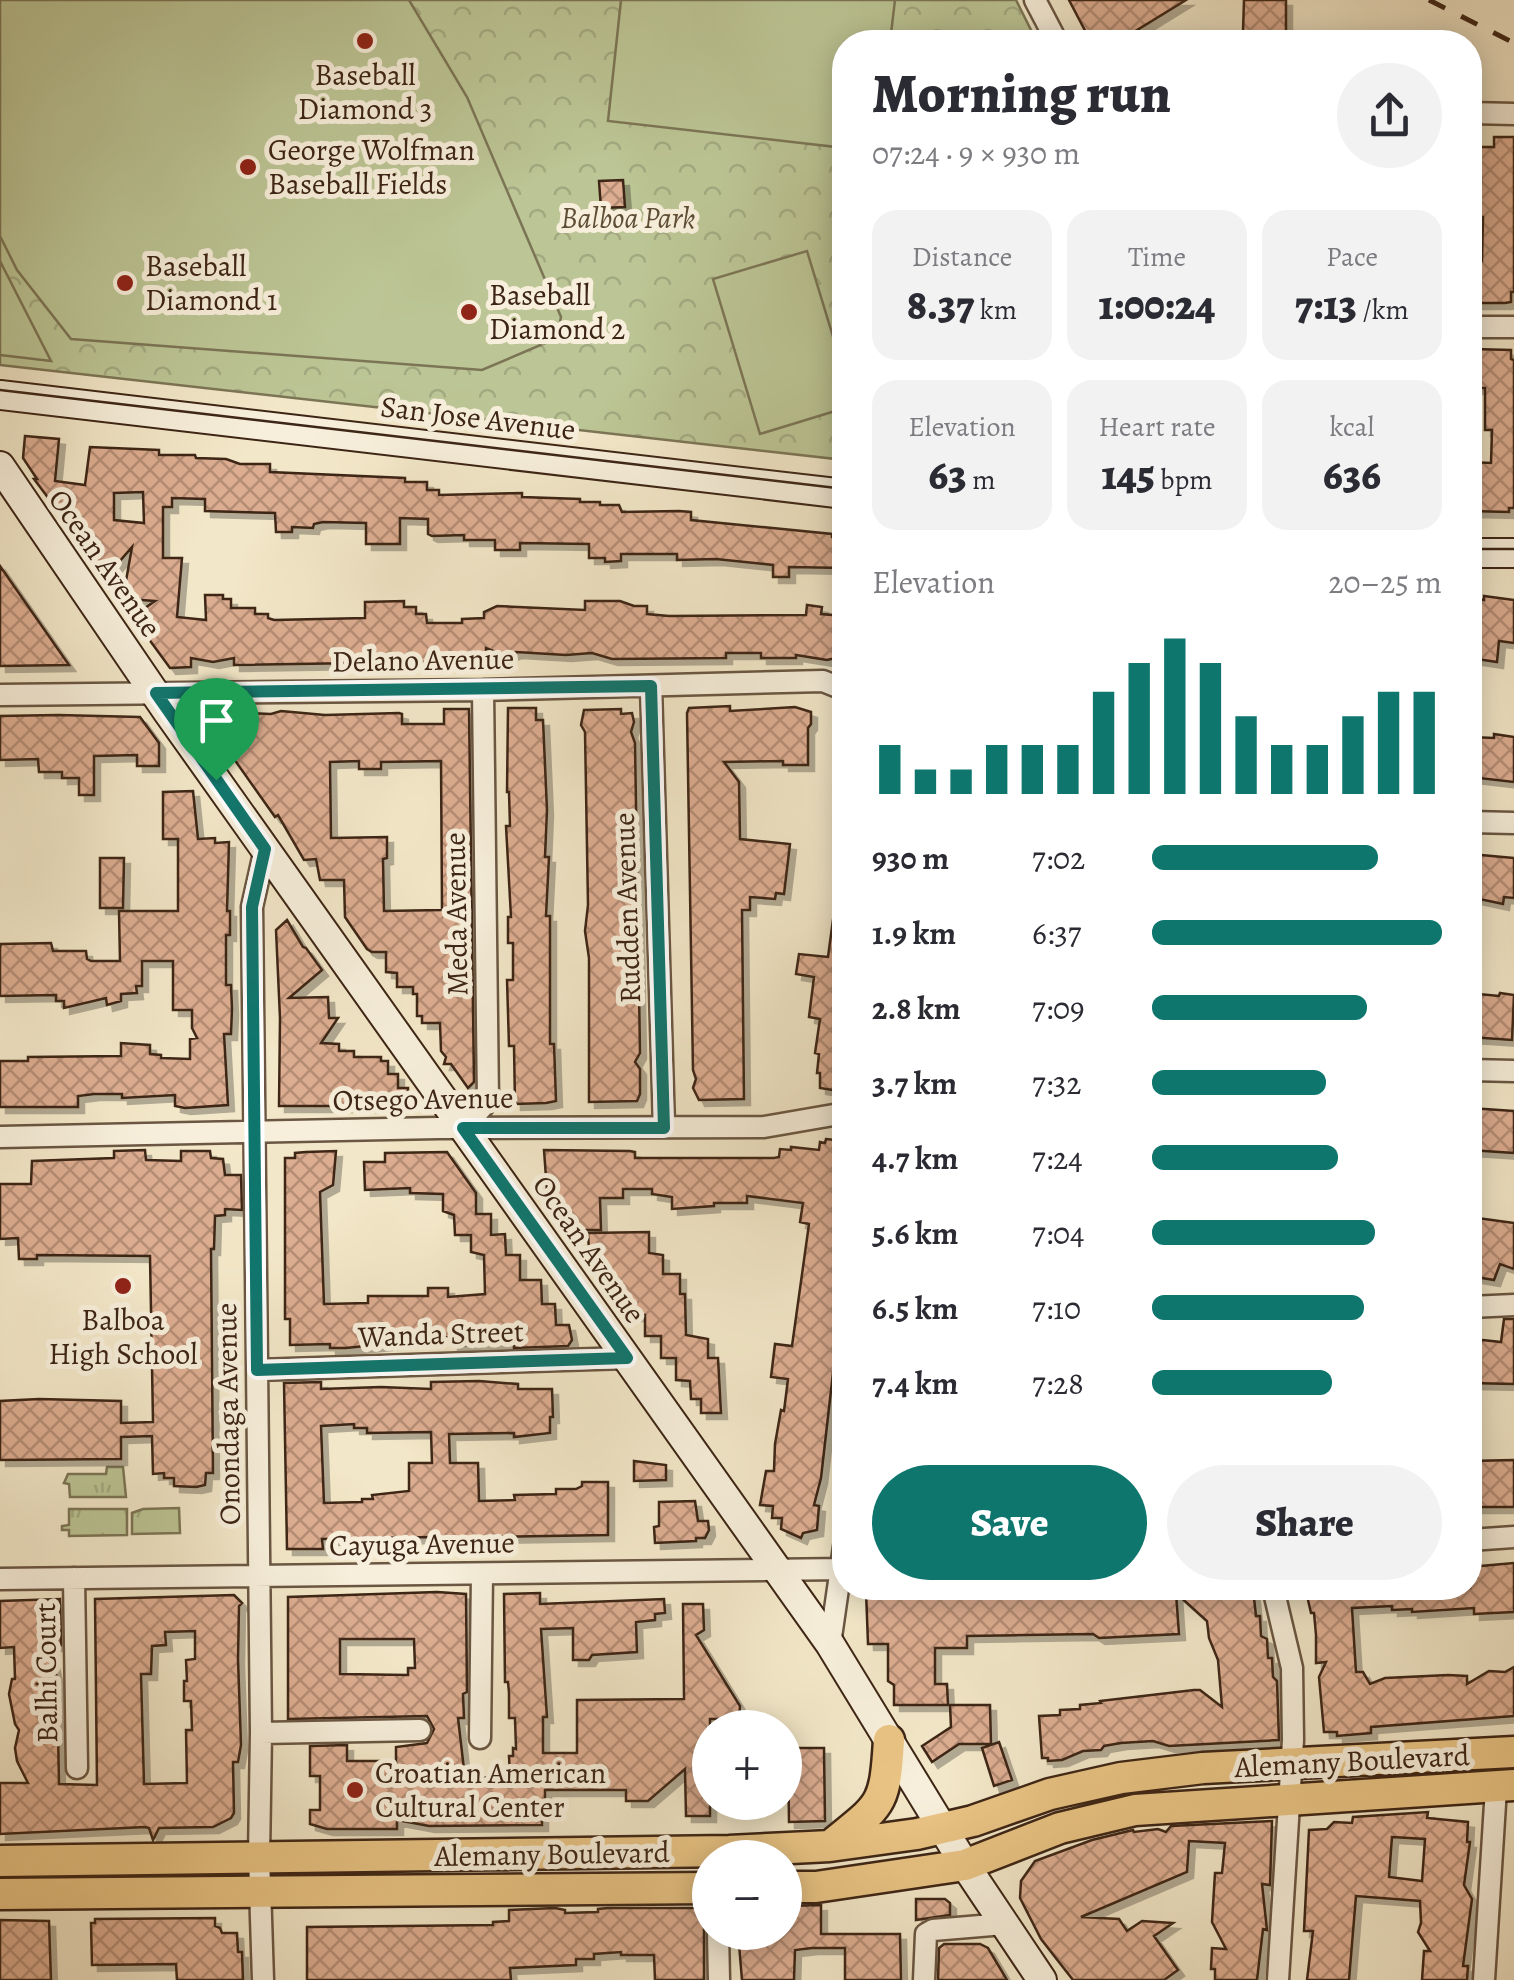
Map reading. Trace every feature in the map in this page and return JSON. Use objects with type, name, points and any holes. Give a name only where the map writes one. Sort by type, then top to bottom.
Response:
[{"type":"main road","name":"San Jose Avenue","points":[[0,377],[212,405],[236,422]]},
{"type":"main road","name":"San Jose Avenue","points":[[0,395],[832,492]]},
{"type":"main road","name":"Ocean Avenue","points":[[0,466],[265,849],[830,1644],[965,1865],[1042,1980]]},
{"type":"main road","name":"San Jose Avenue","points":[[712,478],[766,499],[832,509]]},
{"type":"main road","points":[[1482,553],[1514,554]]},
{"type":"main road","points":[[830,1846],[874,1810],[883,1796],[889,1740]]},
{"type":"main road","name":"Alemany Boulevard","points":[[0,1861],[830,1846],[974,1822],[1050,1794],[1121,1778],[1203,1768],[1514,1752]]},
{"type":"main road","name":"Alemany Boulevard","points":[[802,1887],[965,1865],[1060,1828],[1135,1810],[1505,1786]]},
{"type":"main road","name":"Alemany Boulevard","points":[[0,1894],[692,1888]]},
{"type":"street","points":[[1036,0],[1051,30]]},
{"type":"street","points":[[1482,113],[1514,114]]},
{"type":"street","points":[[1482,326],[1514,327]]},
{"type":"street","name":"Delano Avenue","points":[[0,695],[483,690],[823,681],[832,685]]},
{"type":"street","name":"Rudden Avenue","points":[[651,686],[664,1128]]},
{"type":"street","name":"Meda Avenue","points":[[463,1128],[488,1101],[483,690]]},
{"type":"street","points":[[1482,822],[1514,823]]},
{"type":"street","name":"Onondaga Avenue","points":[[263,1980],[258,1856],[261,1733],[252,907],[265,849]]},
{"type":"street","points":[[1482,1070],[1514,1070]]},
{"type":"street","name":"Otsego Avenue","points":[[0,1137],[764,1127],[832,1114]]},
{"type":"street","points":[[1482,1306],[1514,1304]]},
{"type":"street","name":"Wanda Street","points":[[257,1370],[627,1358]]},
{"type":"street","points":[[1482,1539],[1514,1537]]},
{"type":"street","name":"Cayuga Avenue","points":[[0,1579],[832,1569]]},
{"type":"street","points":[[480,1738],[482,1574]]},
{"type":"street","name":"Balhi Court","points":[[74,1578],[77,1768]]},
{"type":"street","points":[[830,1644],[838,1600]]},
{"type":"street","points":[[1276,1600],[1292,1668],[1293,1766],[1278,1980]]},
{"type":"street","points":[[261,1733],[420,1730]]},
{"type":"street","points":[[1484,1980],[1505,1786]]},
{"type":"street","points":[[924,1980],[926,1934],[933,1930],[1004,1924]]},
{"type":"street","points":[[718,1950],[719,1980]]},
{"type":"green space","name":"Balboa Park","points":[[0,0],[1016,0],[1031,30],[832,30],[832,459],[0,365]]},
{"type":"green space","name":"George Wolfman Baseball Fields","points":[[0,0],[409,0],[467,97],[561,317],[557,338],[482,370],[71,339],[17,270],[0,236]]},
{"type":"green space","points":[[621,0],[895,0],[891,30],[832,30],[832,147],[608,121]]},
{"type":"green space","points":[[807,251],[832,333],[832,412],[760,434],[713,279]]},
{"type":"green space","points":[[0,261],[51,361],[0,355]]},
{"type":"green space","points":[[107,1467],[123,1467],[126,1497],[70,1497],[69,1484],[64,1483],[68,1474],[106,1474]]},
{"type":"green space","points":[[179,1508],[180,1533],[132,1534],[132,1513]]},
{"type":"green space","points":[[69,1509],[127,1509],[127,1535],[69,1536],[69,1530],[62,1530],[62,1526],[69,1525]]},
{"type":"building","points":[[1069,0],[1186,0],[1137,30],[1085,30]]},
{"type":"building","points":[[1244,0],[1286,0],[1286,30],[1243,30]]},
{"type":"building","points":[[1494,137],[1514,137],[1514,292],[1511,302],[1482,303],[1482,147],[1494,147]]},
{"type":"building","points":[[623,180],[625,207],[601,208],[599,181]]},
{"type":"building","points":[[1482,349],[1511,350],[1514,508],[1509,508],[1509,512],[1482,511],[1482,463],[1491,463],[1492,430],[1485,430]]},
{"type":"building","points":[[25,436],[59,439],[55,481],[85,485],[90,447],[159,450],[159,455],[270,464],[270,472],[405,478],[405,482],[427,482],[427,490],[439,490],[439,495],[522,493],[522,497],[619,505],[622,512],[691,512],[691,520],[832,534],[832,568],[789,567],[789,577],[773,577],[773,565],[716,559],[677,560],[677,554],[621,554],[621,561],[605,562],[605,558],[589,558],[589,544],[520,543],[520,550],[495,550],[495,540],[464,540],[464,535],[432,536],[428,534],[428,519],[400,518],[400,544],[366,544],[366,523],[323,522],[313,528],[292,527],[292,532],[276,532],[275,513],[205,511],[205,499],[172,498],[172,507],[163,507],[163,558],[182,558],[177,617],[206,620],[205,595],[223,595],[223,599],[231,599],[231,608],[255,608],[255,614],[268,614],[274,620],[365,618],[365,602],[404,601],[404,607],[416,607],[416,614],[426,614],[427,623],[462,623],[462,619],[484,618],[484,612],[497,606],[585,610],[585,601],[620,601],[647,606],[647,614],[669,616],[806,615],[807,605],[822,607],[821,614],[832,615],[832,659],[796,655],[761,658],[761,653],[726,653],[726,658],[612,659],[592,653],[516,652],[506,656],[486,648],[486,661],[234,665],[234,658],[213,662],[191,658],[191,667],[170,668],[135,620],[135,615],[155,601],[128,599],[124,592],[132,547],[107,576],[23,458]],"holes":[[[143,492],[144,523],[114,520],[114,493]]]},
{"type":"building","points":[[0,566],[69,665],[0,666]]},
{"type":"building","points":[[1484,596],[1514,600],[1514,643],[1499,641],[1497,662],[1482,660]]},
{"type":"building","points":[[730,706],[730,711],[795,707],[811,712],[808,765],[783,765],[783,761],[724,762],[739,782],[740,839],[790,844],[784,894],[776,893],[775,899],[750,897],[750,910],[742,910],[744,1099],[699,1100],[693,1088],[696,1079],[687,713],[689,708]]},
{"type":"building","points":[[508,708],[536,708],[536,720],[543,720],[545,857],[549,857],[546,916],[550,916],[550,1044],[554,1044],[556,1101],[546,1103],[515,1104],[514,1046],[509,1046],[507,980],[513,980],[513,943],[508,943]]},
{"type":"building","points":[[444,709],[469,709],[474,1082],[468,1088],[451,1064],[444,1064],[440,1023],[422,1023],[422,1016],[417,1016],[417,994],[413,994],[413,987],[397,987],[397,973],[386,972],[386,952],[367,949],[345,917],[344,880],[320,880],[316,859],[304,860],[278,815],[275,817],[210,725],[226,712],[281,711],[325,715],[399,713],[402,724],[444,724]],"holes":[[[359,761],[359,769],[381,769],[381,762],[441,761],[442,910],[384,911],[383,859],[387,858],[387,837],[331,838],[330,762]]]},
{"type":"building","points":[[621,709],[621,714],[632,713],[634,722],[631,732],[635,743],[640,1053],[635,1062],[640,1069],[640,1094],[637,1101],[589,1102],[585,732],[581,725],[584,710]]},
{"type":"building","points":[[0,716],[140,717],[159,743],[159,766],[137,766],[137,755],[94,756],[94,795],[79,795],[79,778],[62,778],[62,772],[39,772],[38,759],[0,760]]},
{"type":"building","points":[[1494,734],[1514,737],[1514,782],[1482,778],[1482,737],[1494,738]]},
{"type":"building","points":[[193,791],[198,839],[229,842],[226,985],[231,985],[232,1009],[231,1034],[224,1034],[228,1105],[185,1108],[175,1106],[175,1095],[122,1098],[122,1094],[94,1094],[78,1096],[78,1107],[0,1107],[0,1061],[121,1056],[121,1043],[150,1045],[150,1054],[161,1058],[190,1059],[190,1039],[197,1038],[192,1028],[192,1010],[173,1010],[173,961],[142,961],[142,986],[136,986],[137,993],[121,994],[121,1001],[107,1005],[106,998],[64,1008],[64,1001],[56,1001],[56,995],[0,996],[0,948],[1,944],[51,943],[53,951],[86,951],[91,961],[120,961],[119,911],[178,911],[178,839],[163,839],[163,792]]},
{"type":"building","points":[[1482,855],[1514,858],[1514,898],[1504,897],[1503,904],[1482,900]]},
{"type":"building","points":[[100,858],[124,858],[123,908],[100,908]]},
{"type":"building","points":[[287,920],[322,970],[289,998],[328,997],[329,1018],[338,1018],[321,1043],[339,1044],[339,1051],[354,1051],[354,1057],[381,1057],[381,1061],[388,1061],[388,1074],[398,1074],[398,1088],[408,1088],[408,1106],[279,1106],[276,930]]},
{"type":"building","points":[[832,928],[832,1090],[820,1088],[817,1073],[819,1054],[815,1053],[820,1019],[809,1017],[814,977],[796,974],[799,954],[828,957]]},
{"type":"building","points":[[1482,994],[1514,995],[1512,1040],[1482,1038]]},
{"type":"building","points":[[1482,1109],[1514,1111],[1514,1153],[1482,1151]]},
{"type":"building","points":[[826,1139],[832,1140],[832,1382],[821,1478],[814,1505],[819,1506],[817,1530],[803,1533],[801,1538],[781,1529],[782,1518],[772,1518],[773,1506],[760,1505],[766,1471],[774,1471],[775,1444],[781,1410],[784,1411],[788,1379],[771,1377],[775,1344],[792,1346],[809,1224],[800,1222],[803,1203],[747,1196],[747,1203],[672,1209],[672,1197],[652,1194],[652,1189],[623,1189],[623,1198],[600,1198],[601,1230],[566,1230],[566,1205],[548,1205],[544,1150],[630,1151],[635,1152],[635,1158],[774,1158],[779,1157],[780,1149],[819,1150],[820,1142],[825,1143]]},
{"type":"building","points":[[145,1150],[146,1160],[181,1161],[181,1151],[210,1151],[211,1158],[223,1159],[225,1175],[241,1175],[242,1210],[225,1209],[225,1215],[215,1216],[211,1249],[213,1473],[206,1473],[205,1485],[196,1487],[174,1486],[174,1478],[164,1478],[164,1473],[153,1474],[152,1436],[121,1437],[121,1459],[0,1460],[0,1401],[121,1401],[121,1423],[153,1422],[150,1256],[37,1255],[37,1259],[19,1259],[18,1238],[0,1239],[0,1184],[31,1184],[32,1161],[114,1158],[114,1151]]},
{"type":"building","points":[[336,1151],[333,1185],[320,1192],[324,1304],[368,1303],[368,1296],[428,1296],[428,1288],[448,1288],[448,1297],[485,1294],[484,1255],[471,1252],[471,1235],[455,1235],[454,1215],[443,1211],[443,1194],[410,1193],[410,1188],[365,1190],[364,1162],[385,1162],[385,1153],[447,1152],[476,1193],[476,1214],[491,1214],[491,1235],[505,1234],[506,1255],[520,1255],[520,1280],[541,1280],[542,1304],[555,1304],[556,1325],[569,1325],[572,1340],[568,1346],[452,1346],[452,1337],[394,1338],[394,1343],[346,1348],[330,1348],[330,1344],[290,1345],[290,1319],[285,1319],[285,1158],[295,1158],[295,1153]]},
{"type":"building","points":[[1482,1219],[1514,1223],[1514,1269],[1500,1264],[1494,1280],[1482,1278]]},
{"type":"building","points":[[649,1232],[649,1253],[663,1255],[663,1274],[680,1274],[680,1294],[685,1294],[686,1335],[708,1339],[708,1358],[718,1358],[721,1413],[701,1413],[701,1399],[691,1399],[690,1381],[676,1380],[676,1358],[661,1358],[661,1336],[645,1336],[645,1315],[629,1315],[629,1295],[615,1295],[609,1275],[602,1275],[596,1254],[589,1251],[588,1233]]},
{"type":"building","points":[[1504,1319],[1514,1319],[1514,1384],[1482,1383],[1482,1341],[1501,1342]]},
{"type":"building","points":[[479,1381],[518,1384],[518,1389],[552,1389],[550,1433],[514,1437],[514,1433],[449,1434],[450,1463],[478,1463],[479,1501],[556,1494],[556,1489],[576,1489],[582,1482],[608,1482],[608,1535],[478,1537],[479,1542],[447,1544],[433,1543],[432,1537],[322,1539],[323,1549],[287,1549],[284,1383],[321,1382],[321,1389],[431,1389],[431,1382]],"holes":[[[354,1424],[354,1428],[367,1428],[367,1433],[431,1432],[432,1463],[409,1463],[409,1491],[372,1495],[373,1499],[362,1502],[324,1503],[321,1426]]]},
{"type":"building","points":[[1514,1460],[1514,1507],[1482,1507],[1482,1461]]},
{"type":"building","points":[[634,1461],[666,1465],[666,1480],[634,1481]]},
{"type":"building","points":[[695,1501],[698,1521],[708,1521],[705,1538],[655,1543],[659,1502]]},
{"type":"building","points":[[1514,1563],[1514,1612],[1474,1614],[1474,1608],[1412,1612],[1392,1610],[1392,1606],[1352,1608],[1356,1672],[1363,1672],[1370,1684],[1385,1678],[1448,1675],[1467,1676],[1467,1684],[1489,1671],[1505,1672],[1514,1667],[1514,1716],[1371,1727],[1371,1733],[1337,1736],[1337,1732],[1324,1732],[1319,1677],[1326,1662],[1316,1663],[1314,1613],[1308,1600],[1482,1600],[1482,1566]]},
{"type":"building","points":[[437,1592],[466,1594],[467,1692],[463,1694],[464,1718],[458,1718],[465,1778],[510,1777],[509,1756],[516,1749],[515,1718],[509,1718],[505,1682],[504,1594],[540,1593],[540,1604],[664,1599],[665,1613],[655,1614],[655,1620],[636,1622],[637,1652],[573,1660],[573,1628],[541,1629],[547,1717],[543,1717],[543,1753],[577,1753],[577,1700],[684,1699],[683,1604],[703,1604],[704,1630],[696,1635],[740,1706],[740,1710],[692,1710],[692,1816],[686,1816],[685,1769],[648,1801],[626,1801],[626,1790],[545,1790],[542,1825],[429,1826],[397,1820],[397,1829],[327,1829],[310,1824],[310,1810],[320,1810],[320,1776],[310,1776],[310,1746],[347,1745],[347,1761],[396,1761],[396,1747],[427,1743],[434,1729],[427,1716],[288,1719],[288,1597]],"holes":[[[340,1639],[414,1639],[415,1668],[408,1668],[408,1675],[340,1674]]]},
{"type":"building","points":[[234,1595],[242,1603],[238,1659],[241,1745],[238,1762],[233,1762],[231,1818],[213,1827],[159,1828],[153,1840],[145,1827],[0,1834],[0,1783],[28,1783],[15,1748],[19,1730],[9,1694],[15,1679],[14,1647],[0,1648],[0,1601],[60,1599],[61,1645],[49,1645],[57,1679],[59,1784],[97,1785],[95,1599]],"holes":[[[195,1631],[195,1659],[186,1660],[184,1681],[184,1701],[191,1701],[192,1730],[186,1730],[187,1783],[144,1784],[141,1674],[151,1674],[152,1646],[166,1645],[165,1632]]]},
{"type":"building","points":[[866,1600],[1177,1600],[1179,1634],[1099,1638],[1093,1634],[967,1636],[967,1648],[935,1648],[935,1684],[947,1684],[948,1705],[894,1705],[894,1685],[888,1681],[888,1644],[868,1644]]},
{"type":"building","points":[[1184,1600],[1254,1600],[1261,1636],[1267,1639],[1268,1658],[1272,1658],[1273,1677],[1277,1681],[1279,1740],[1169,1746],[1153,1741],[1121,1743],[1062,1760],[1042,1758],[1039,1716],[1060,1715],[1060,1710],[1194,1690],[1200,1690],[1222,1707],[1218,1660],[1207,1621]]},
{"type":"building","points":[[950,1705],[990,1705],[991,1744],[959,1744],[932,1762],[922,1746],[951,1727]]},
{"type":"building","points":[[999,1742],[1012,1780],[994,1786],[982,1748]]},
{"type":"building","points":[[802,1748],[824,1748],[825,1821],[789,1822],[802,1820]]},
{"type":"building","points":[[1428,1812],[1427,1818],[1468,1822],[1470,1842],[1464,1885],[1472,1899],[1463,1966],[1468,1966],[1467,1980],[1422,1980],[1424,1951],[1430,1951],[1418,1932],[1420,1901],[1356,1896],[1349,1980],[1307,1980],[1313,1931],[1304,1931],[1309,1830],[1327,1829],[1334,1822],[1352,1823],[1353,1817]],"holes":[[[1392,1837],[1425,1839],[1422,1881],[1389,1877]]]},
{"type":"building","points":[[1272,1821],[1270,1885],[1262,1884],[1267,1930],[1263,1929],[1257,1980],[1215,1980],[1215,1969],[1211,1969],[1212,1948],[1226,1949],[1212,1922],[1215,1873],[1222,1873],[1225,1843],[1189,1841],[1187,1872],[1081,1917],[1119,1919],[1127,1931],[1142,1921],[1173,1923],[1154,1936],[1178,1970],[1164,1980],[1073,1980],[1041,1939],[1020,1898],[1021,1881],[1035,1861],[1092,1840],[1133,1830],[1166,1832],[1171,1826]]},
{"type":"building","points":[[916,1899],[945,1899],[950,1903],[950,1915],[916,1920]]},
{"type":"building","points":[[821,1905],[821,1934],[900,1934],[901,1980],[845,1980],[845,1948],[802,1949],[802,1906]]},
{"type":"building","points":[[555,1908],[565,1913],[608,1908],[692,1908],[692,1950],[704,1950],[704,1980],[655,1980],[654,1955],[621,1952],[576,1959],[576,1965],[510,1968],[511,1980],[307,1980],[307,1927],[493,1925],[509,1921],[509,1910]]},
{"type":"building","points":[[215,1918],[215,1926],[222,1933],[237,1933],[243,1980],[177,1980],[176,1964],[92,1965],[91,1923],[95,1919]]},
{"type":"building","points":[[0,1920],[49,1921],[51,1980],[0,1980]]},
{"type":"building","points":[[944,1944],[980,1944],[988,1948],[1007,1980],[938,1980],[939,1948]]},
{"type":"building","points":[[740,1950],[795,1950],[794,1980],[742,1980]]},
{"type":"tram line","points":[[0,390],[832,487]]},
{"type":"tram line","points":[[1482,549],[1514,549]]},
{"type":"railway","points":[[1429,0],[1514,43]]},
{"type":"place","name":"Baseball Diamond 3","points":[[365,41]]},
{"type":"place","name":"George Wolfman Baseball Fields","points":[[248,167]]},
{"type":"place","name":"Baseball Diamond 1","points":[[125,283]]},
{"type":"place","name":"Baseball Diamond 2","points":[[469,312]]},
{"type":"place","name":"Balboa High School","points":[[123,1286]]},
{"type":"place","name":"Croatian American Cultural Center","points":[[355,1790]]},
{"type":"route","points":[[651,686],[664,1128],[463,1128],[627,1358],[257,1370],[252,907],[265,849],[216,780],[156,693],[651,686]]}]
